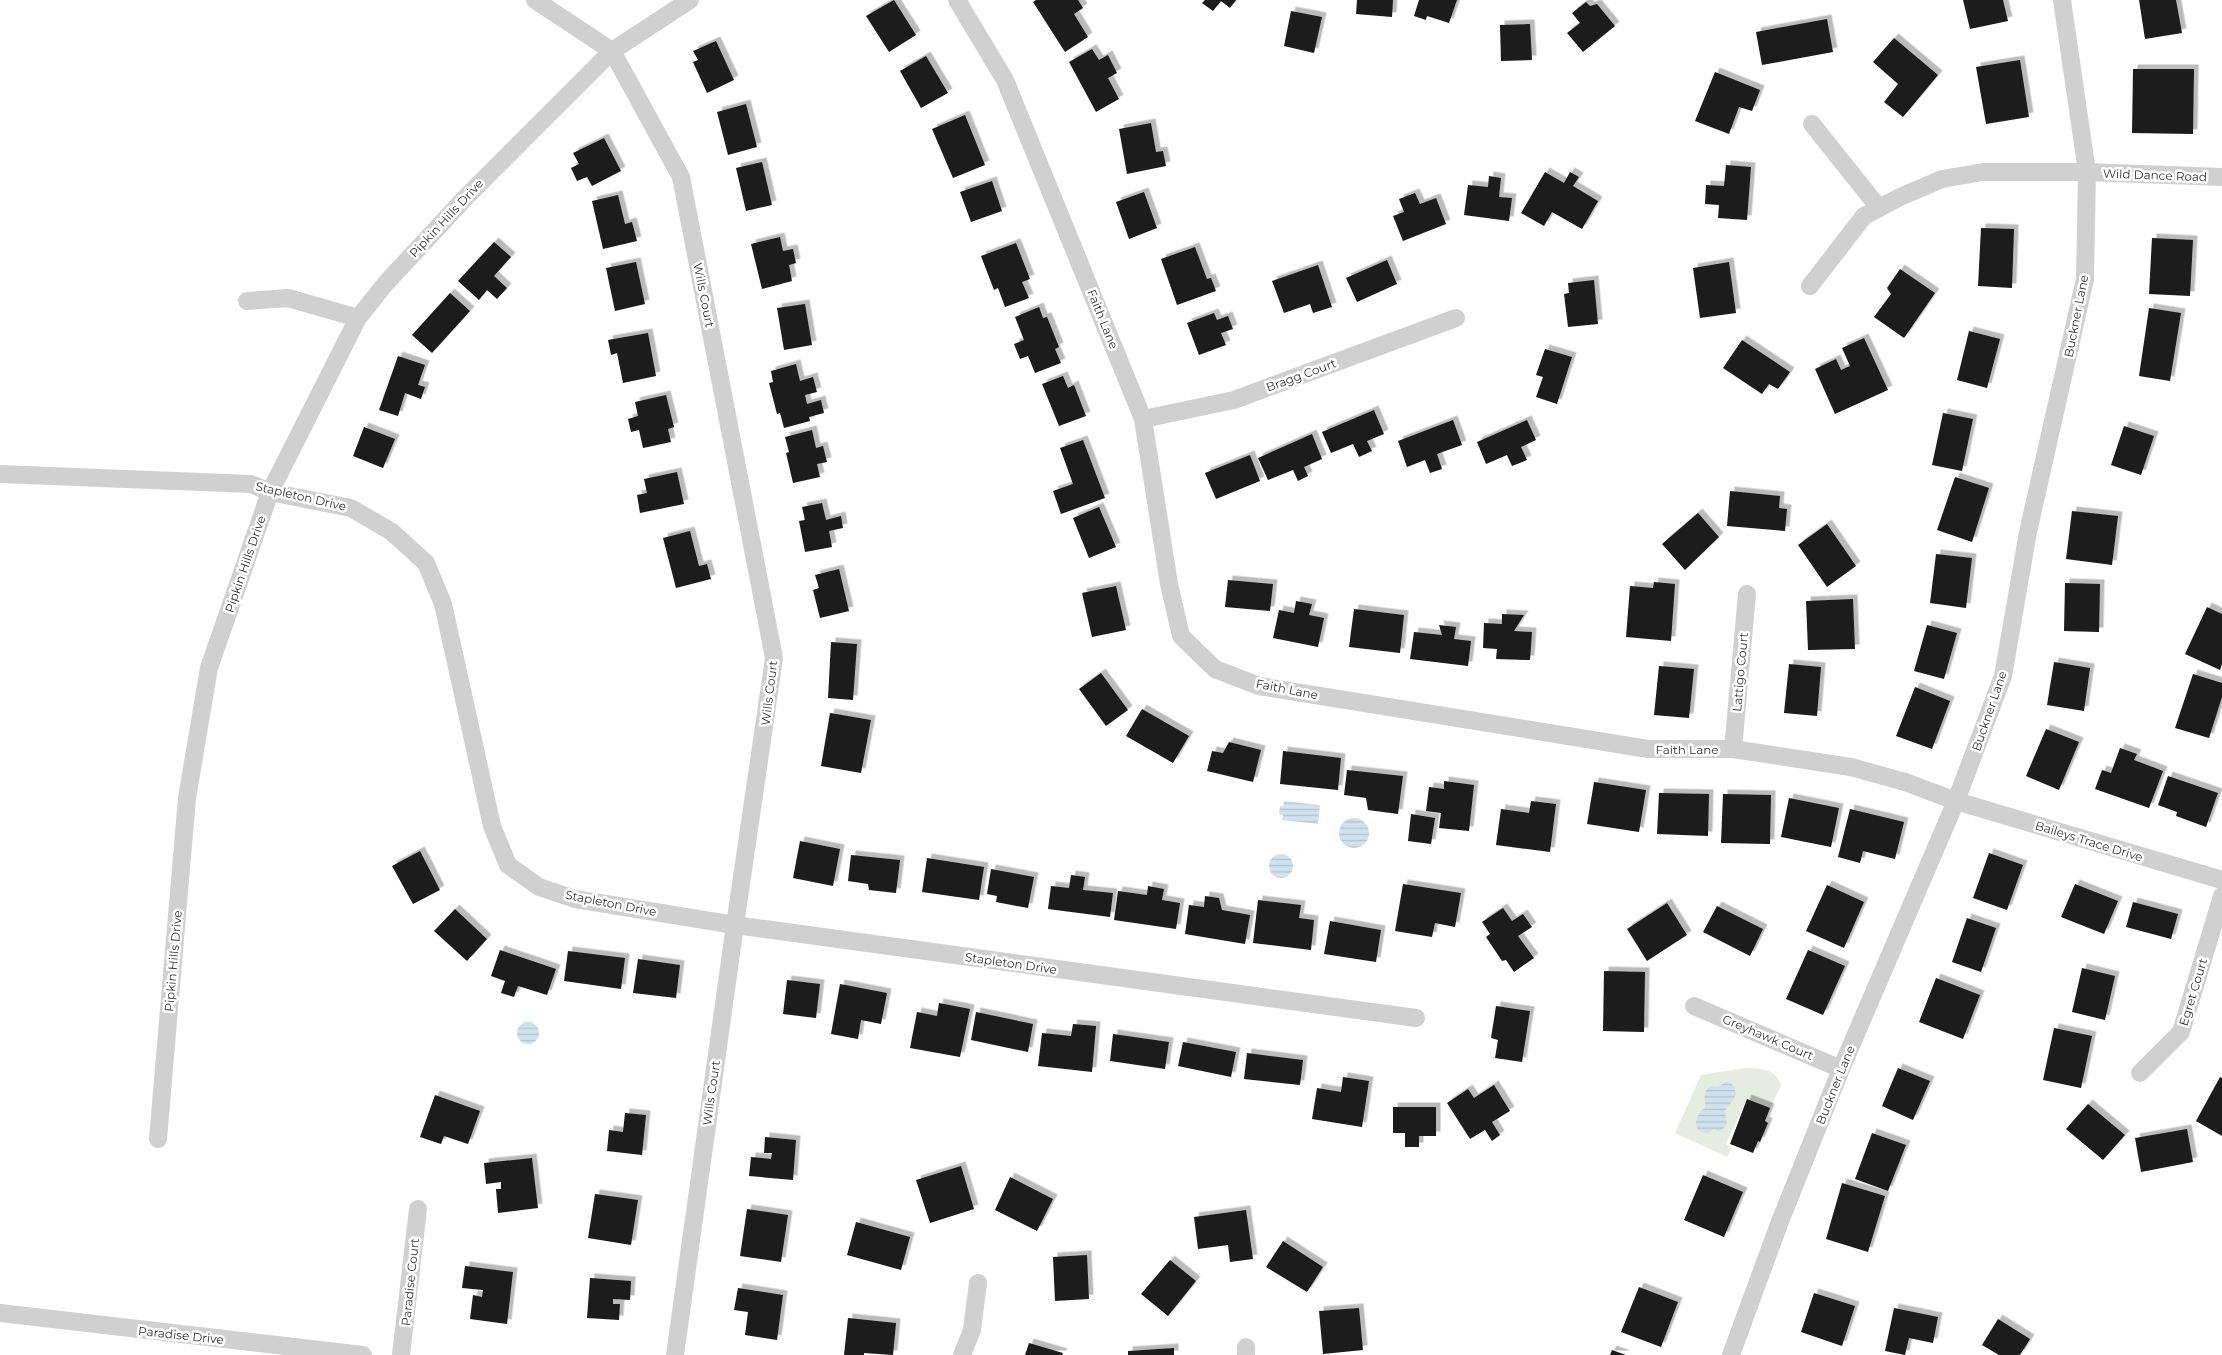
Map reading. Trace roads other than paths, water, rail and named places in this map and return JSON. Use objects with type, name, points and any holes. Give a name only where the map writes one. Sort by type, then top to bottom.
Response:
[{"type":"street","points":[[535,0],[612,51]]},
{"type":"street","name":"Pipkin Hills Drive","points":[[158,1139],[187,798],[209,668],[270,492],[358,318],[386,283],[466,196],[612,51],[690,0]]},
{"type":"street","name":"Faith Lane","points":[[957,0],[1006,80],[1143,419],[1169,584],[1181,636],[1215,669],[1259,686],[1648,749],[1734,749],[1851,767],[1904,782],[1956,801]]},
{"type":"street","name":"Buckner Lane","points":[[1731,1355],[1779,1224],[1841,1069],[1956,801],[2003,676],[2028,532],[2086,279],[2087,172],[2062,0]]},
{"type":"street","name":"Wills Court","points":[[612,51],[682,177],[774,658],[675,1355]]},
{"type":"street","points":[[1812,124],[1879,208]]},
{"type":"street","name":"Wild Dance Road","points":[[1810,286],[1864,216],[1942,179],[1983,172],[2087,172],[2222,177]]},
{"type":"street","points":[[247,302],[288,298],[358,318]]},
{"type":"street","name":"Bragg Court","points":[[1143,419],[1234,400],[1456,318]]},
{"type":"street","name":"Stapleton Drive","points":[[0,474],[251,484],[270,492],[351,508],[392,532],[426,563],[443,604],[492,826],[508,865],[539,887],[575,899],[735,925],[1416,1018]]},
{"type":"street","name":"Lattigo Court","points":[[1734,749],[1747,594]]},
{"type":"street","name":"Baileys Trace Drive","points":[[1956,801],[2222,880]]},
{"type":"street","name":"Egret Court","points":[[2140,1073],[2181,1032],[2222,896]]},
{"type":"street","name":"Greyhawk Court","points":[[1694,1006],[1841,1069]]},
{"type":"street","name":"Paradise Court","points":[[401,1355],[418,1208]]},
{"type":"street","points":[[962,1355],[972,1330],[978,1283]]},
{"type":"street","name":"Paradise Drive","points":[[0,1313],[363,1355]]},
{"type":"water","points":[[1284,801],[1320,805],[1318,824],[1282,820],[1283,815],[1279,814],[1280,806],[1283,806]]},
{"type":"water","points":[[1354,818],[1365,822],[1369,833],[1365,844],[1354,848],[1343,844],[1339,833],[1343,822]]},
{"type":"water","points":[[1281,854],[1290,857],[1293,866],[1290,875],[1281,878],[1272,875],[1269,866],[1272,857]]},
{"type":"water","points":[[528,1022],[536,1025],[539,1033],[536,1041],[528,1044],[520,1041],[517,1033],[520,1025]]},
{"type":"water","points":[[1726,1082],[1732,1084],[1736,1092],[1725,1111],[1727,1124],[1718,1131],[1714,1129],[1708,1133],[1699,1130],[1696,1123],[1698,1115],[1705,1108],[1706,1091],[1712,1086],[1718,1087]]}]
